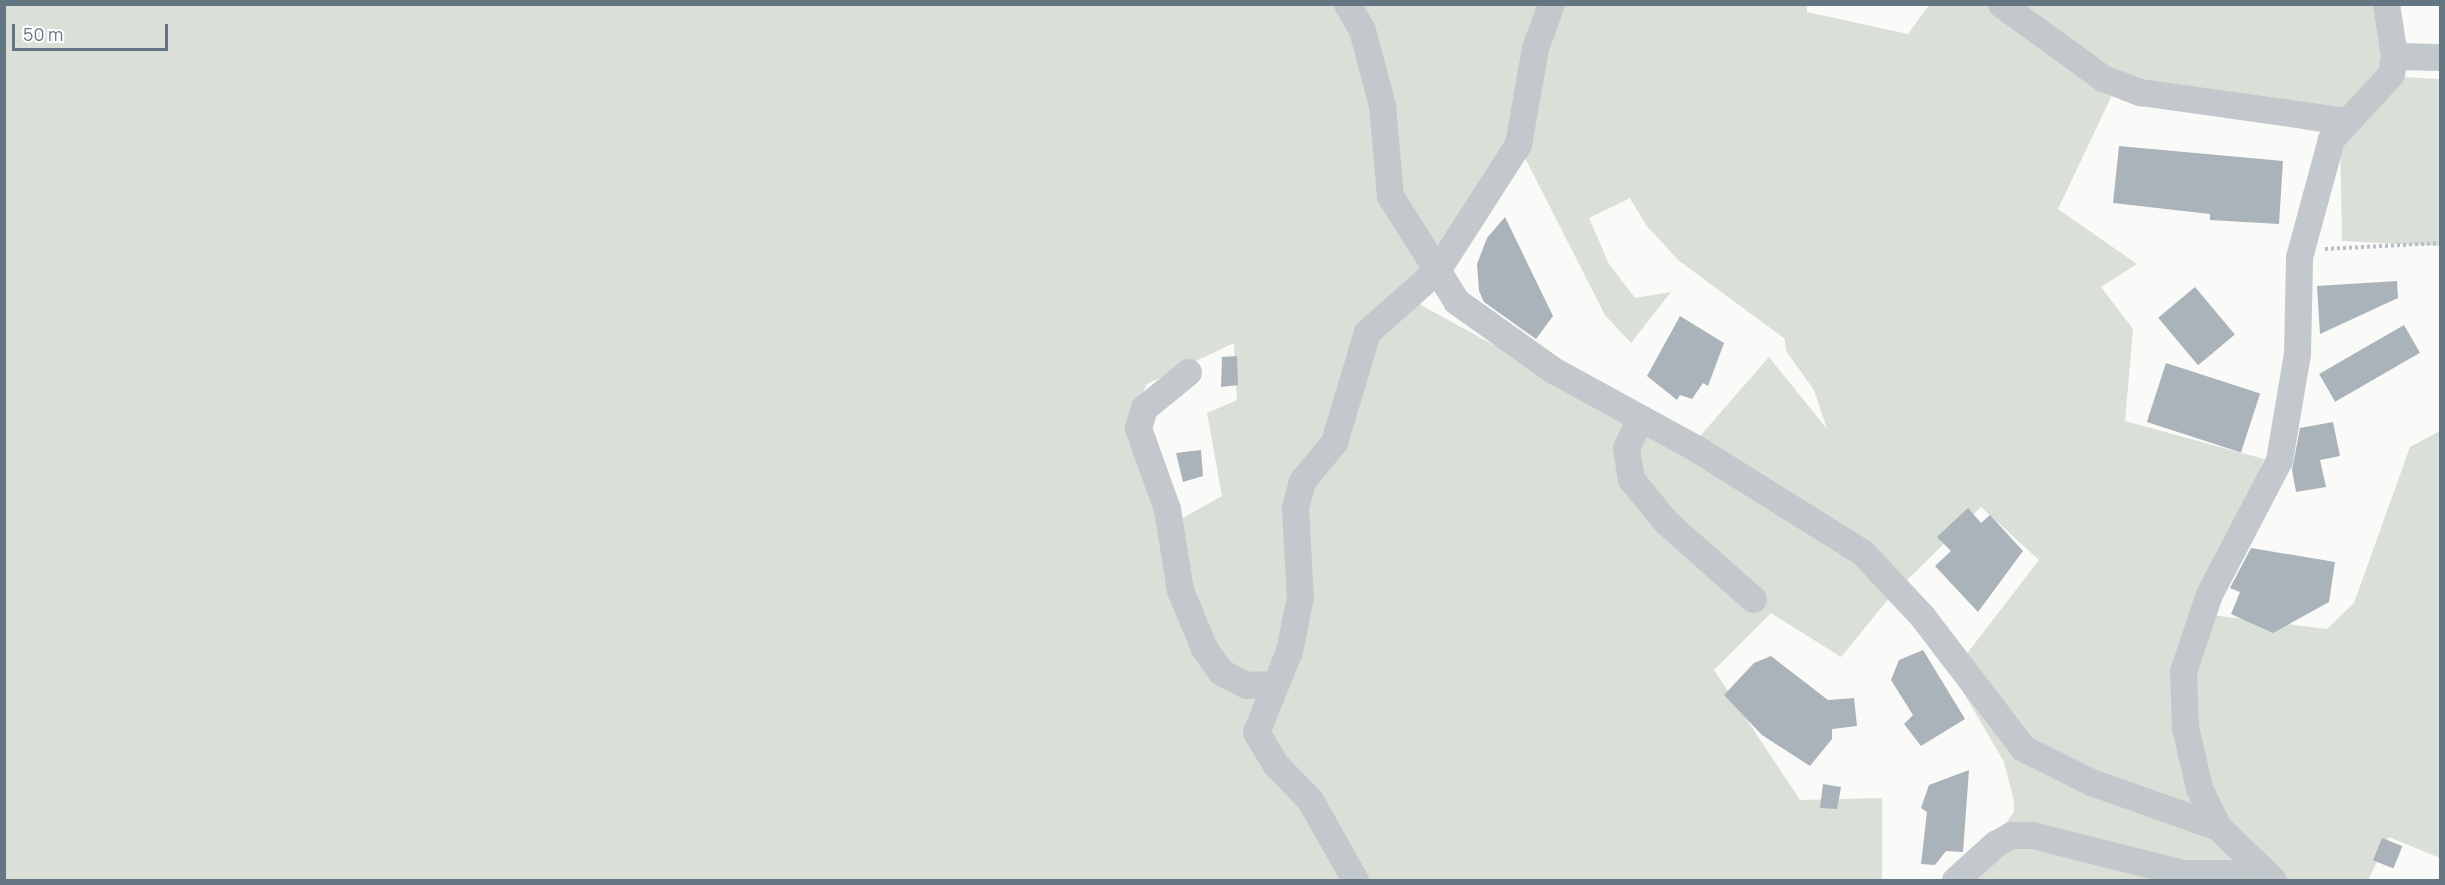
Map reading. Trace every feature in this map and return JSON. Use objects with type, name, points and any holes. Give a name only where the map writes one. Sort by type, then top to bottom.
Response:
[{"type":"street","points":[[1347,4],[1362,30],[1382,105],[1390,196],[1456,301],[1501,335],[1862,552],[1922,616],[2023,748],[2119,794],[2218,827]]},
{"type":"street","points":[[1355,880],[1310,800],[1276,765],[1256,732],[1272,684],[1289,651],[1300,597],[1295,508],[1302,481],[1335,442],[1367,332],[1437,270],[1518,144],[1535,48],[1551,4]]},
{"type":"street","points":[[2001,4],[2018,11],[2103,78],[2140,92],[2347,121]]},
{"type":"street","points":[[2269,877],[2218,827],[2189,752],[2183,671],[2209,594],[2279,460],[2297,354],[2299,257],[2323,156],[2347,121],[2386,84],[2394,56],[2386,4]]},
{"type":"street","points":[[2394,56],[2440,57]]},
{"type":"street","points":[[1188,372],[1144,408],[1138,428],[1167,509],[1180,590],[1204,648],[1221,672],[1246,685],[1272,684]]},
{"type":"street","points":[[1640,418],[1626,448],[1631,479],[1666,522],[1753,599]]},
{"type":"street","points":[[1955,880],[1995,844],[2011,835],[2032,835],[2183,873],[2269,877]]},
{"type":"path","points":[[2326,238],[2325,250],[2440,243]]},
{"type":"shaded area","points":[[1807,4],[1807,12],[1908,34],[1929,5],[2387,4],[2401,77],[2440,79],[2440,246],[2342,241],[2340,136],[2113,93],[2058,209],[2137,264],[2101,287],[2133,329],[2125,421],[2264,459],[2202,614],[2327,629],[2354,603],[2410,447],[2440,431],[2440,858],[2389,837],[2368,880],[1964,880],[2014,812],[2014,801],[2004,762],[1952,673],[2039,560],[1981,507],[1891,596],[1841,657],[1771,613],[1714,670],[1800,800],[1882,798],[1882,880],[5,880],[5,5]],"holes":[[[1523,154],[1605,315],[1631,343],[1671,292],[1635,298],[1609,264],[1589,218],[1630,198],[1646,225],[1678,260],[1785,339],[1786,351],[1814,390],[1827,429],[1769,357],[1687,451],[1410,299]],[[1234,343],[1237,400],[1207,413],[1222,496],[1181,519],[1138,402],[1147,384]]]},
{"type":"building","points":[[2119,146],[2283,161],[2279,224],[2210,220],[2210,214],[2113,203]]},
{"type":"building","points":[[1505,217],[1553,316],[1536,339],[1484,302],[1479,291],[1477,264],[1487,238]]},
{"type":"building","points":[[2397,281],[2398,298],[2320,334],[2317,286]]},
{"type":"building","points":[[2195,287],[2235,334],[2198,365],[2158,318]]},
{"type":"building","points":[[1680,316],[1724,343],[1708,386],[1703,383],[1692,399],[1680,395],[1677,400],[1647,376]]},
{"type":"building","points":[[2404,325],[2420,353],[2335,402],[2319,374]]},
{"type":"building","points":[[1237,356],[1238,385],[1221,387],[1222,357]]},
{"type":"building","points":[[2166,363],[2260,394],[2241,453],[2147,422]]},
{"type":"building","points":[[2333,422],[2340,456],[2320,460],[2326,487],[2296,492],[2292,470],[2300,428]]},
{"type":"building","points":[[1201,450],[1203,476],[1183,482],[1176,453]]},
{"type":"building","points":[[1968,508],[1981,523],[1990,515],[2023,551],[1978,612],[1935,566],[1951,551],[1937,537]]},
{"type":"building","points":[[2251,548],[2335,562],[2329,602],[2273,633],[2231,614],[2240,592],[2230,588]]},
{"type":"building","points":[[1923,650],[1965,719],[1921,746],[1904,724],[1913,715],[1891,680],[1899,660]]},
{"type":"building","points":[[1771,656],[1828,700],[1854,698],[1857,726],[1832,729],[1832,739],[1810,766],[1762,735],[1724,695],[1754,663]]},
{"type":"building","points":[[1969,770],[1963,852],[1946,851],[1935,865],[1921,864],[1927,812],[1921,808],[1929,785]]},
{"type":"building","points":[[1823,784],[1841,787],[1837,809],[1820,808]]},
{"type":"building","points":[[2382,838],[2402,846],[2393,868],[2373,860]]}]
